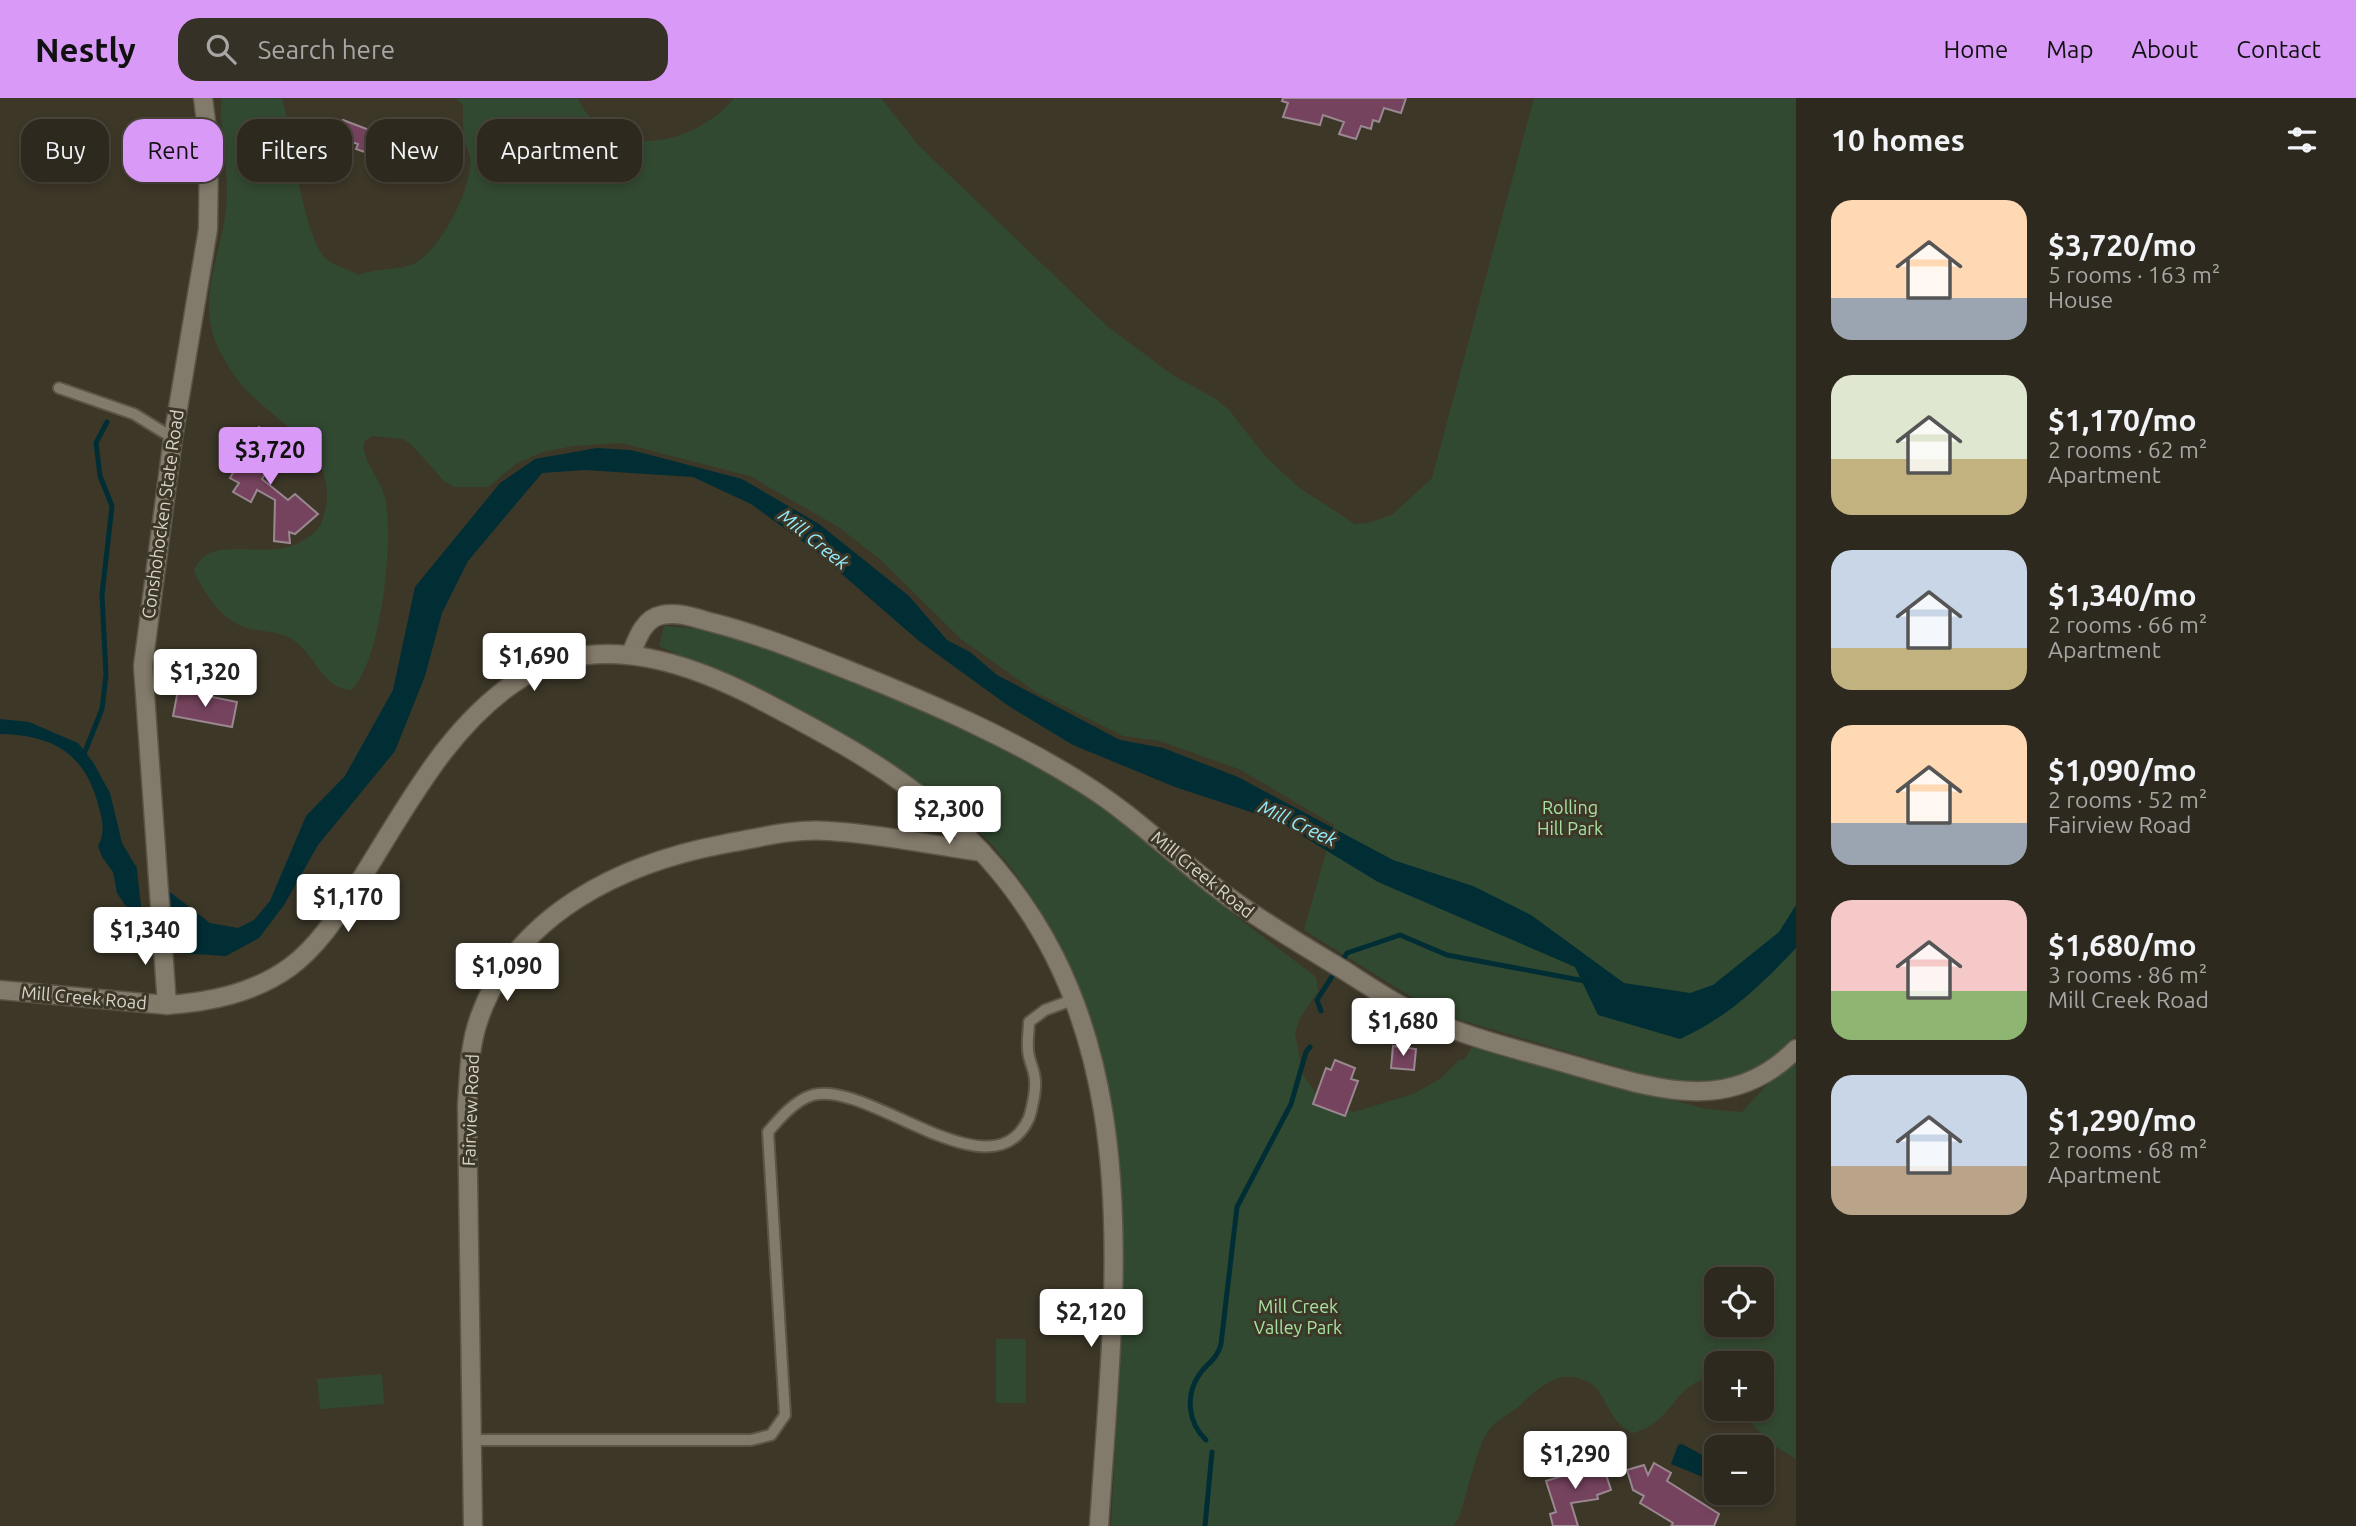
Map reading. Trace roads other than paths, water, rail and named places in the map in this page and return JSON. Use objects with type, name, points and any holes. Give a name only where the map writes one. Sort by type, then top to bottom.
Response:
[{"type":"main road","name":"Conshohocken State Road","points":[[167,1004],[143,666],[173,438],[208,229],[209,145],[203,98]]},
{"type":"main road","name":"Mill Creek Road","points":[[631,654],[639,635],[653,618],[660,615],[682,615],[766,638],[910,695],[989,731],[1082,783],[1150,831],[1227,896],[1329,962],[1435,1023],[1620,1079],[1673,1091],[1699,1093],[1724,1091],[1747,1083],[1766,1073],[1796,1049]]},
{"type":"main road","points":[[167,1004],[206,1001],[247,989],[269,979],[304,956],[333,923],[447,748],[467,724],[504,691],[541,667],[563,660],[607,653],[631,654],[678,666],[725,683],[819,731],[922,798],[982,852],[1034,917],[1074,999],[1090,1048],[1104,1112],[1114,1205],[1113,1302],[1100,1526]]},
{"type":"main road","name":"Fairview Road","points":[[473,1526],[467,1105],[470,1060],[479,1017],[494,987],[536,933],[590,890],[621,873],[683,852],[773,835],[829,831],[982,852]]},
{"type":"main road","name":"Mill Creek Road","points":[[0,990],[167,1004]]},
{"type":"lane","points":[[59,388],[134,414],[173,438]]},
{"type":"lane","points":[[472,1440],[751,1440],[771,1435],[785,1415],[768,1132],[784,1113],[812,1095],[830,1094],[850,1097],[961,1145],[995,1144],[1013,1139],[1029,1117],[1035,1081],[1027,1052],[1029,1023],[1045,1010],[1074,999]]},
{"type":"water","name":"Mill Creek","points":[[597,448],[631,450],[742,479],[819,524],[909,596],[947,640],[970,652],[997,675],[1120,740],[1163,748],[1238,777],[1393,860],[1473,886],[1531,915],[1624,983],[1690,993],[1713,985],[1779,932],[1796,905],[1796,948],[1770,975],[1728,1011],[1680,1039],[1598,1015],[1575,967],[1378,882],[1278,821],[1175,787],[1073,745],[1010,707],[919,641],[813,549],[751,504],[693,477],[585,470],[542,473],[468,561],[442,613],[425,676],[395,751],[318,845],[284,905],[259,938],[226,956],[178,953],[125,905],[117,893],[113,872],[98,846],[102,818],[86,774],[65,751],[52,744],[36,738],[0,734],[0,719],[29,722],[78,743],[93,762],[110,793],[122,843],[135,865],[210,923],[238,928],[254,920],[270,901],[306,816],[345,776],[393,690],[415,587],[500,483],[535,459]]},
{"type":"water","points":[[1682,1444],[1704,1456],[1703,1477],[1671,1464],[1678,1445]]},
{"type":"waterway","points":[[84,754],[102,709],[106,675],[102,595],[112,506],[100,476],[96,443],[107,422]]},
{"type":"waterway","points":[[1321,1011],[1317,1000],[1347,953],[1400,935],[1447,955],[1585,981]]},
{"type":"waterway","points":[[1206,1440],[1195,1426],[1190,1400],[1195,1383],[1217,1354],[1221,1344],[1237,1207],[1291,1104],[1306,1052],[1310,1047]]},
{"type":"waterway","points":[[1205,1526],[1212,1452]]},
{"type":"park label","name":"Rolling Hill Park","points":[[1570,817]]},
{"type":"park label","name":"Mill Creek Valley Park","points":[[1298,1316]]}]
